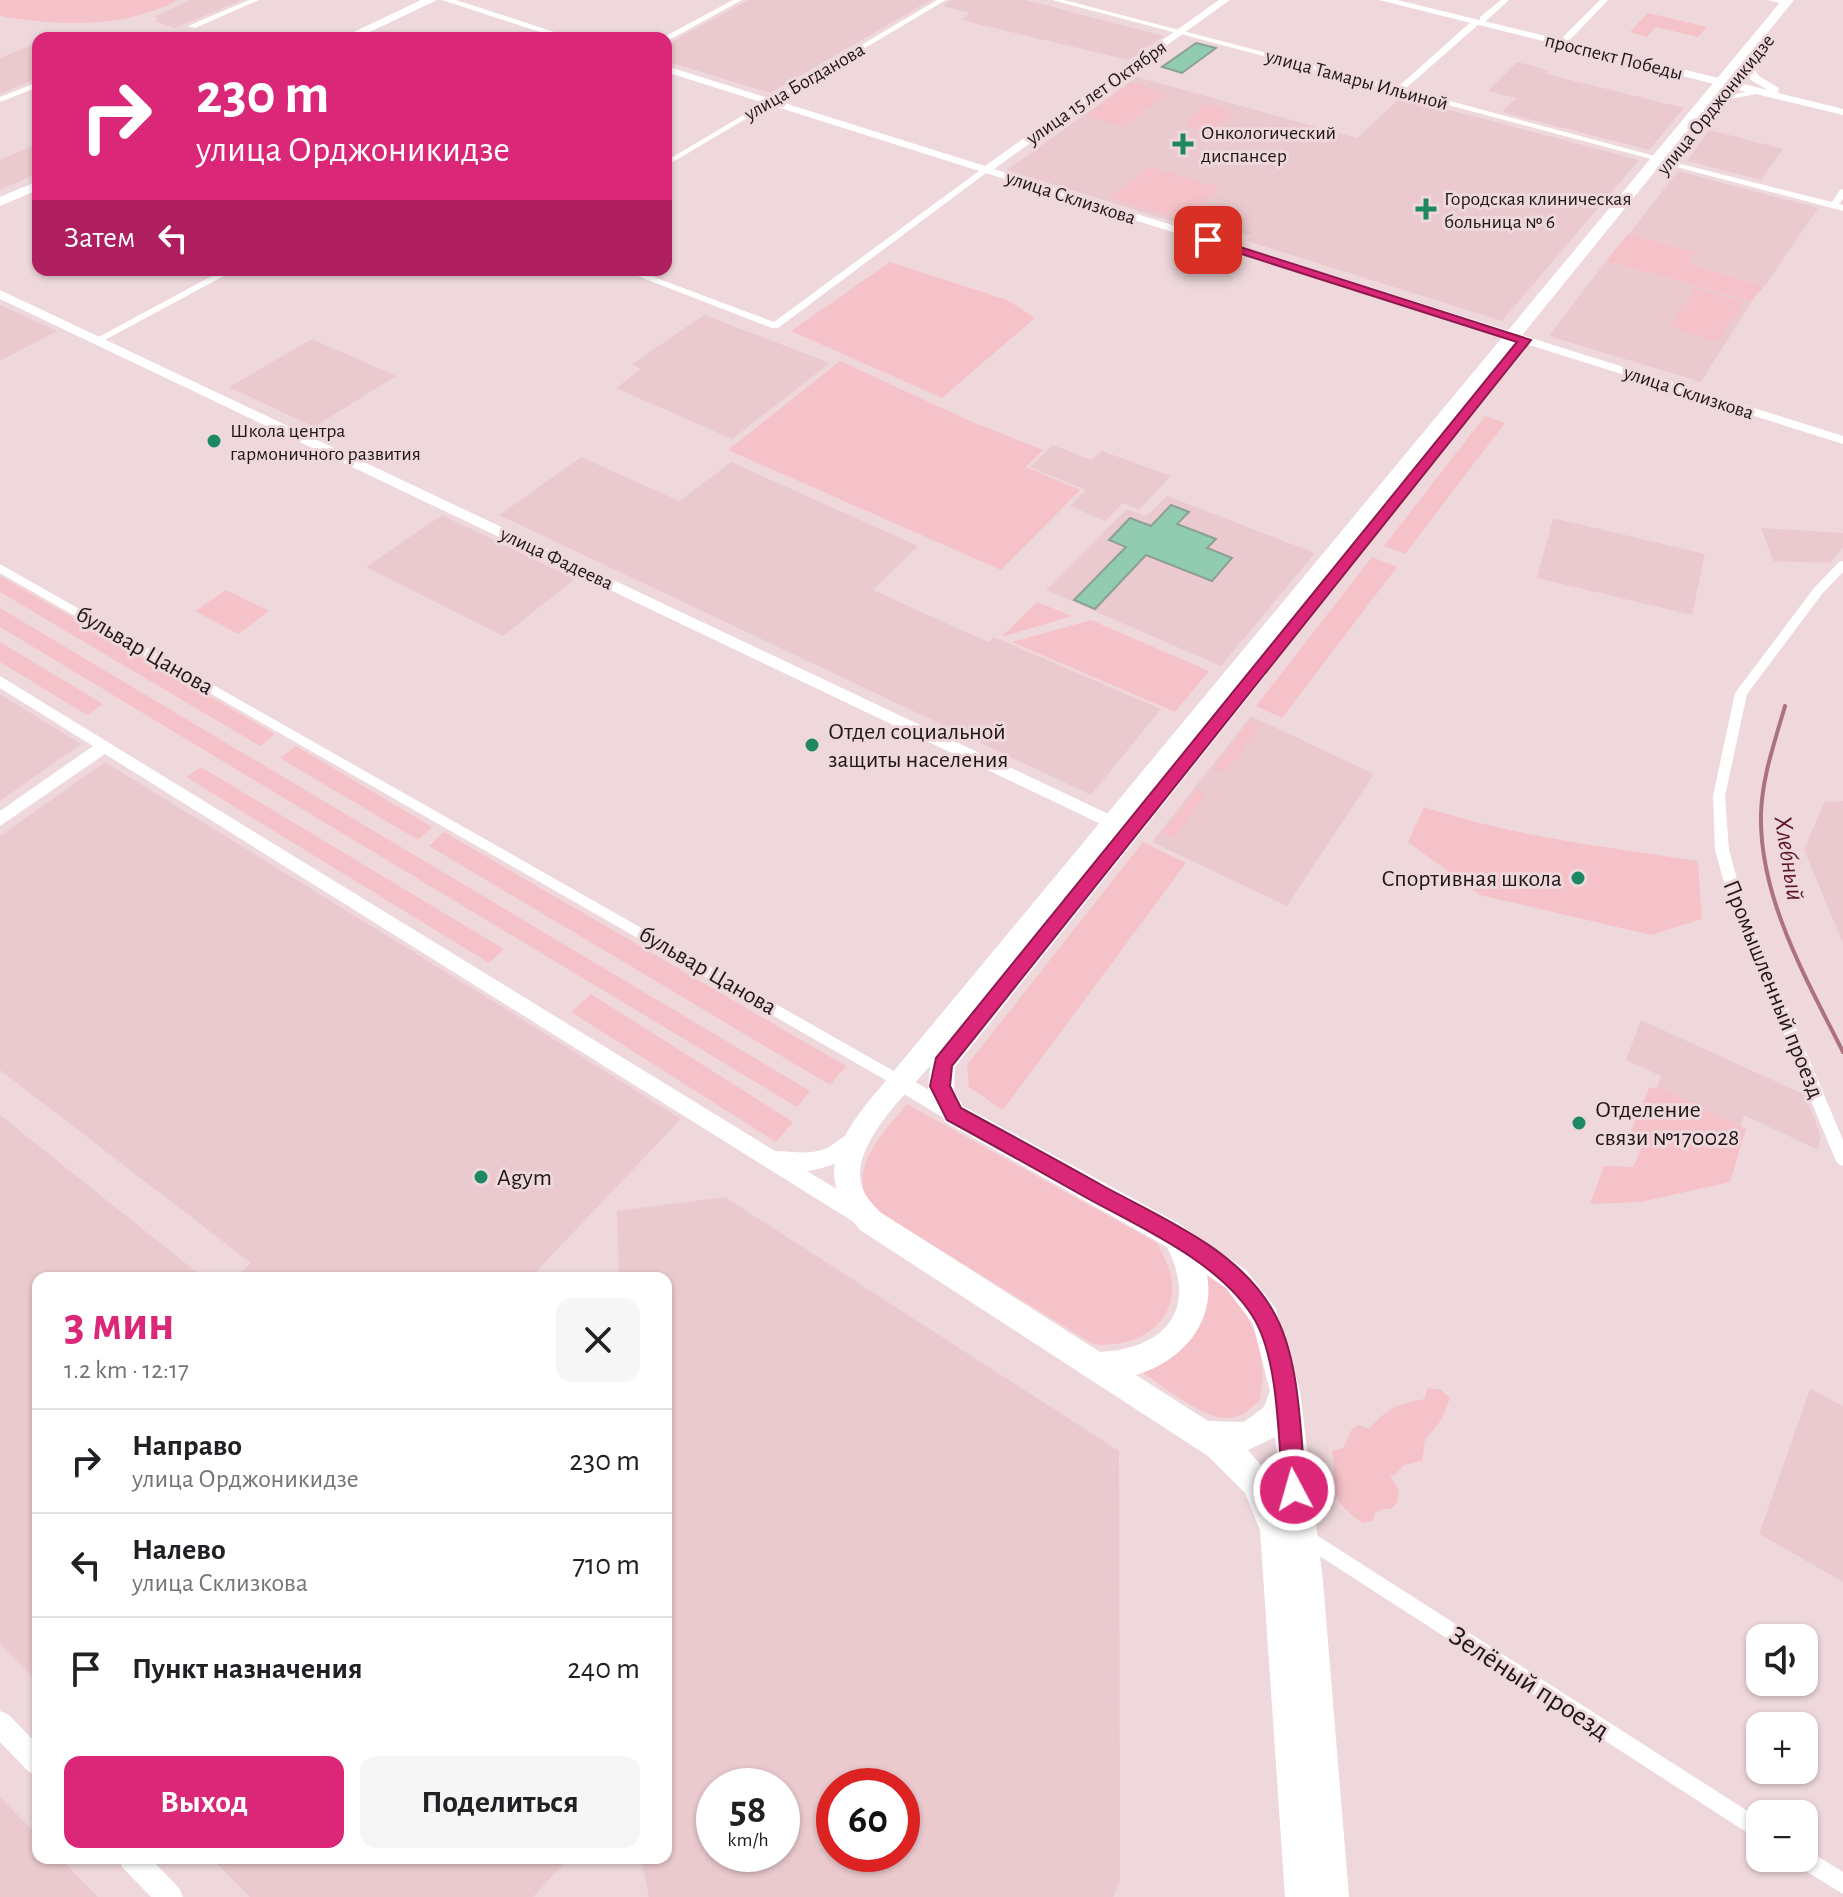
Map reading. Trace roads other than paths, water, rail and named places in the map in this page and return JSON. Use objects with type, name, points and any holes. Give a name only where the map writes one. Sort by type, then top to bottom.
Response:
[{"type":"main road","points":[[360,32],[431,0]]},
{"type":"main road","points":[[374,32],[446,0]]},
{"type":"main road","name":"проспект Победы","points":[[1384,0],[1566,39],[1680,69]]},
{"type":"main road","name":"проспект Победы","points":[[1407,0],[1843,109]]},
{"type":"main road","name":"улица Орджоникидзе","points":[[954,1114],[941,1089],[943,1063],[1237,685],[1728,81],[1786,1]]},
{"type":"main road","points":[[1680,69],[1741,64],[1773,92]]},
{"type":"main road","points":[[1680,69],[1714,98],[1773,92]]},
{"type":"main road","points":[[0,195],[32,180]]},
{"type":"main road","points":[[0,202],[32,188]]},
{"type":"main road","name":"улица Орджоникидзе","points":[[870,1221],[855,1203],[847,1182],[847,1160],[854,1140],[1113,823],[1237,685]]},
{"type":"main road","name":"бульвар Цанова","points":[[954,1114],[1176,1238],[1227,1271],[1253,1298],[1271,1329],[1285,1391],[1292,1468],[1288,1531]]},
{"type":"main road","points":[[870,1221],[1225,1450],[1249,1472],[1288,1531],[1307,1581],[1331,1897]]},
{"type":"main road","points":[[1097,1366],[1126,1365],[1152,1357],[1168,1347],[1185,1327],[1194,1303],[1194,1277],[1186,1252],[1176,1238]]},
{"type":"main road","points":[[1193,1429],[1221,1439],[1250,1436],[1272,1422],[1285,1391]]},
{"type":"main road","points":[[1288,1531],[1303,1897]]},
{"type":"street","points":[[192,26],[255,0]]},
{"type":"street","points":[[446,0],[549,32]]},
{"type":"street","points":[[672,35],[738,0]]},
{"type":"street","name":"улица Богданова","points":[[672,160],[942,0]]},
{"type":"street","name":"улица Тамары Ильиной","points":[[1056,0],[1838,207]]},
{"type":"street","name":"улица 15 лет Октября","points":[[643,276],[775,326],[986,170],[1225,0]]},
{"type":"street","points":[[1400,90],[1505,0]]},
{"type":"street","points":[[1566,39],[1604,0]]},
{"type":"street","name":"улица Склизкова","points":[[672,71],[1843,440]]},
{"type":"street","points":[[0,100],[32,87]]},
{"type":"street","points":[[1838,207],[1843,192]]},
{"type":"street","points":[[98,340],[219,276]]},
{"type":"street","name":"улица Фадеева","points":[[0,294],[1113,823]]},
{"type":"street","name":"Промышленный проезд","points":[[1843,565],[1818,591],[1741,693],[1719,796],[1722,850],[1737,904],[1843,1159]]},
{"type":"street","name":"бульвар Цанова","points":[[0,568],[954,1114]]},
{"type":"street","points":[[0,681],[870,1221]]},
{"type":"street","points":[[0,820],[105,746]]},
{"type":"street","points":[[761,1152],[786,1162],[809,1162],[837,1153],[854,1140]]},
{"type":"street","name":"Зелёный проезд","points":[[1288,1531],[1746,1822]]},
{"type":"street","points":[[0,1724],[32,1757]]},
{"type":"street","points":[[137,1864],[170,1897]]},
{"type":"street","points":[[1818,1868],[1843,1884]]},
{"type":"waterway","name":"Хлебный","points":[[1785,706],[1764,786],[1762,845],[1768,876],[1788,938],[1843,1052]]},
{"type":"place","name":"Онкологический диспансер","points":[[1183,144]]},
{"type":"place","name":"Городская клиническая больница № 6","points":[[1426,209]]},
{"type":"place","name":"Школа центра гармоничного развития","points":[[214,441]]},
{"type":"place","name":"Отдел социальной защиты населения","points":[[812,745]]},
{"type":"place","name":"Спортивная школа","points":[[1578,878]]},
{"type":"place","name":"Отделение связи №170028","points":[[1579,1123]]},
{"type":"place","name":"Agym","points":[[481,1177]]}]
